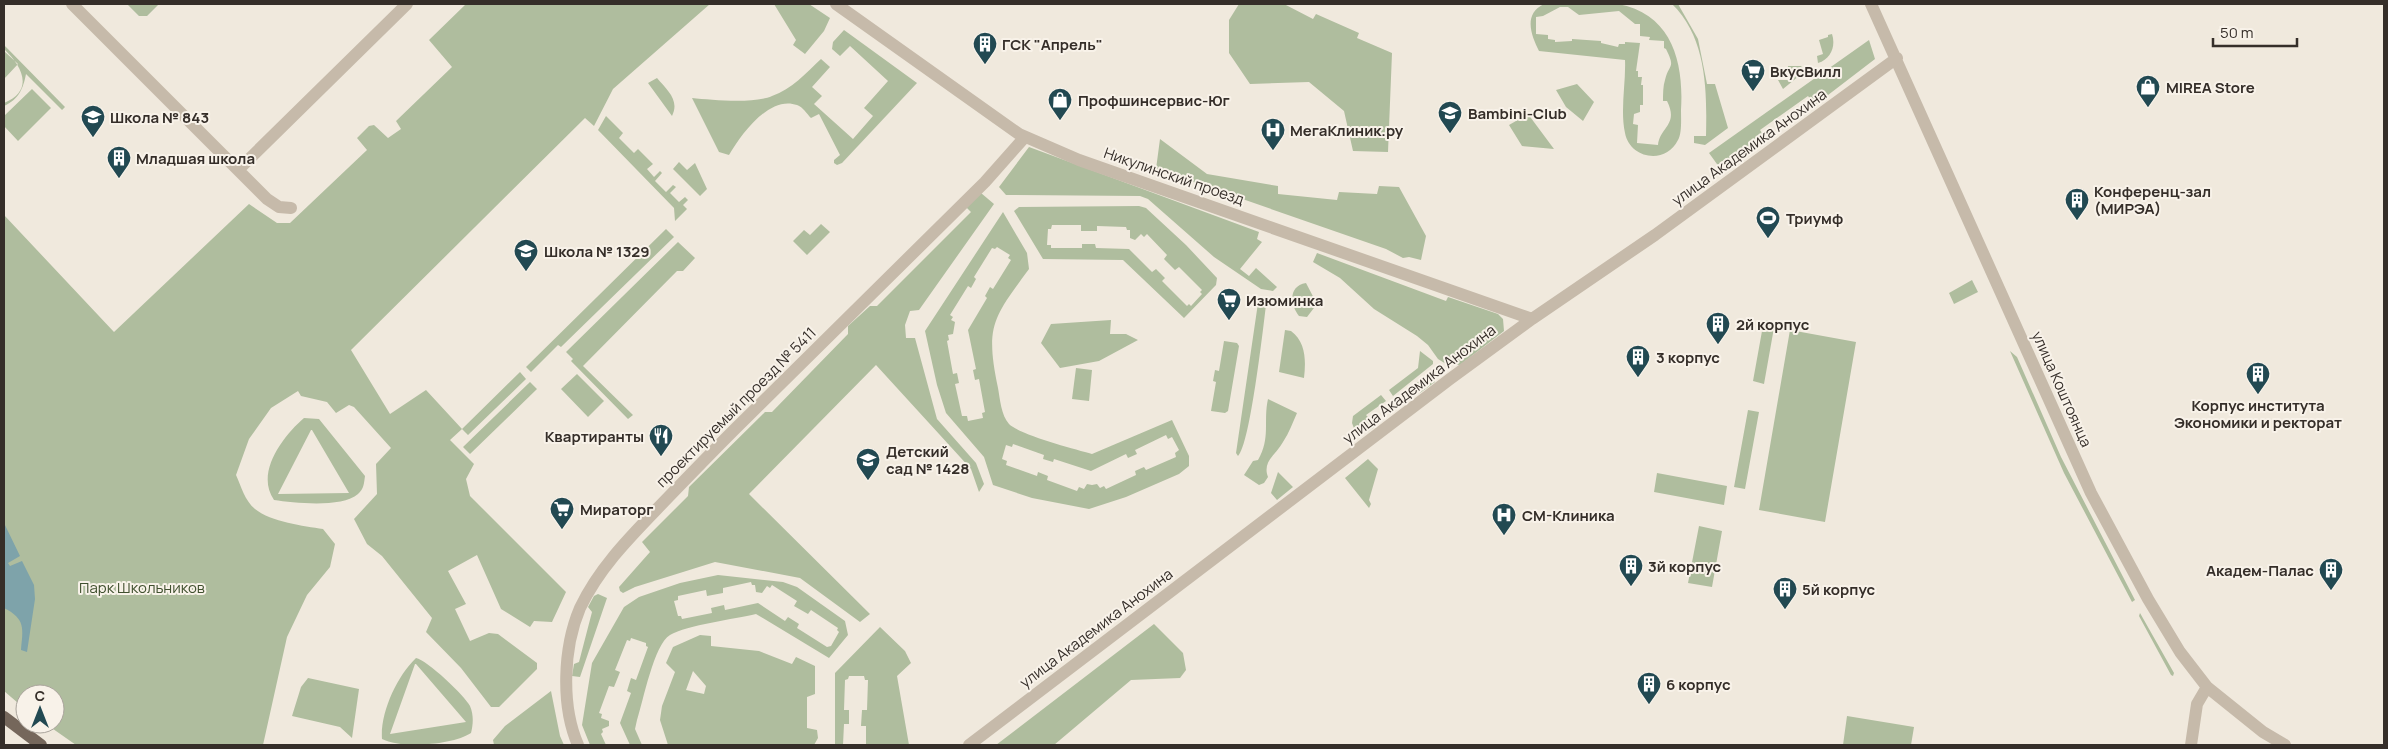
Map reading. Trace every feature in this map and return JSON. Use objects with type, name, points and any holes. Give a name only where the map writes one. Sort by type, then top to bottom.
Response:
[{"type":"main road","points":[[4,718],[41,745]]},
{"type":"street","points":[[72,4],[271,202],[284,208],[291,208]]},
{"type":"street","points":[[238,170],[407,4]]},
{"type":"street","name":"Никулинский проезд","points":[[836,4],[1024,138],[1079,160],[1532,320]]},
{"type":"street","name":"улица Коштоянца","points":[[1871,4],[1897,58],[2091,493],[2158,615],[2180,652],[2207,687],[2257,728],[2285,745]]},
{"type":"street","name":"улица Академика Анохина","points":[[969,745],[1450,379],[1671,224],[1897,58]]},
{"type":"street","name":"проектируемый проезд № 5411","points":[[578,745],[569,711],[567,678],[569,653],[580,610],[593,584],[615,553],[694,470],[985,182],[1024,138]]},
{"type":"street","points":[[2191,745],[2197,704],[2207,687]]},
{"type":"green space","points":[[127,4],[159,4],[147,16],[139,16]]},
{"type":"green space","name":"Парк Школьников","points":[[466,4],[710,4],[613,89],[594,126],[585,118],[351,350],[390,414],[426,390],[462,429],[450,440],[474,464],[466,479],[470,496],[566,592],[552,622],[534,621],[530,627],[501,609],[477,555],[448,571],[466,604],[455,609],[470,641],[489,633],[498,634],[537,663],[537,669],[499,707],[491,707],[461,668],[426,632],[432,618],[382,556],[367,544],[354,519],[377,494],[376,464],[391,448],[354,407],[349,405],[336,413],[327,402],[301,396],[298,391],[271,408],[249,439],[236,475],[246,498],[255,509],[279,520],[323,529],[335,544],[330,567],[307,595],[287,637],[263,745],[76,745],[60,734],[65,734],[65,684],[15,684],[15,700],[4,691],[4,215],[114,332],[249,204],[277,223],[290,223],[367,150],[357,138],[369,126],[374,125],[388,138],[401,129],[396,121],[452,67],[429,40]]},
{"type":"green space","points":[[774,4],[809,4],[830,18],[824,31],[805,54],[793,45],[796,40]]},
{"type":"green space","points":[[1239,4],[1284,4],[1313,19],[1316,14],[1359,33],[1357,38],[1392,53],[1388,152],[1353,151],[1344,111],[1309,82],[1250,84],[1229,53],[1229,20]]},
{"type":"green space","points":[[1544,4],[1618,4],[1636,9],[1651,18],[1662,29],[1671,43],[1677,58],[1680,75],[1681,130],[1678,140],[1672,148],[1657,156],[1649,156],[1634,149],[1628,142],[1623,115],[1625,60],[1539,51],[1533,38],[1531,25],[1533,13]],"holes":[[[1560,7],[1568,7],[1579,15],[1619,11],[1635,24],[1640,24],[1640,36],[1650,37],[1649,40],[1664,41],[1664,48],[1669,55],[1671,66],[1664,82],[1663,101],[1667,101],[1671,115],[1658,145],[1637,143],[1638,125],[1633,124],[1634,114],[1640,112],[1640,105],[1643,105],[1642,77],[1638,77],[1638,71],[1636,71],[1640,43],[1625,42],[1625,44],[1619,44],[1618,47],[1601,43],[1601,41],[1572,39],[1572,41],[1555,42],[1555,40],[1548,39],[1548,35],[1536,34],[1536,17],[1543,16]]]},
{"type":"green space","points":[[1672,4],[1678,4],[1698,39],[1707,84],[1715,84],[1728,128],[1705,145],[1694,143],[1694,136],[1706,136],[1705,83],[1702,66],[1692,33],[1684,18]]},
{"type":"green space","points":[[844,30],[917,83],[842,163],[837,165],[834,163],[834,160],[840,155],[819,114],[811,118],[799,106],[787,103],[766,111],[757,119],[741,137],[729,155],[719,152],[692,98],[733,101],[764,98],[779,93],[792,85],[821,59],[830,67],[812,87],[822,96],[814,104],[853,139],[873,116],[864,108],[888,81],[850,46],[840,56],[832,49],[833,42]]},
{"type":"green space","points":[[1832,34],[1833,47],[1831,52],[1818,63],[1817,56],[1823,54],[1819,40]]},
{"type":"green space","points":[[1869,40],[1875,59],[1815,105],[1808,96],[1760,130],[1766,139],[1722,171],[1709,153]]},
{"type":"green space","points":[[4,45],[65,107],[62,110],[26,74],[20,93],[13,100],[4,106],[4,103],[14,98],[20,91],[22,77],[16,63],[4,49]]},
{"type":"green space","points":[[4,51],[18,64],[4,79]]},
{"type":"green space","points":[[1788,66],[1801,66],[1805,71],[1783,89],[1778,80],[1788,80]]},
{"type":"green space","points":[[657,78],[673,100],[674,110],[672,116],[648,83]]},
{"type":"green space","points":[[1577,84],[1594,102],[1583,121],[1566,107],[1556,90]]},
{"type":"green space","points":[[32,89],[51,108],[18,141],[4,126],[4,116]]},
{"type":"green space","points":[[1528,114],[1554,149],[1522,146],[1509,125]]},
{"type":"green space","points":[[606,116],[623,133],[619,138],[634,153],[638,149],[653,164],[647,169],[654,177],[660,171],[662,173],[655,181],[666,192],[673,185],[676,187],[670,193],[679,202],[685,197],[688,200],[683,205],[687,209],[675,221],[674,208],[598,130]]},
{"type":"green space","points":[[1160,139],[1207,174],[1278,186],[1278,194],[1337,200],[1339,192],[1377,194],[1379,186],[1399,187],[1426,236],[1421,260],[1409,257],[1403,258],[1386,249],[1156,169]]},
{"type":"green space","points":[[1029,147],[1259,232],[1257,239],[1262,242],[1240,269],[1249,276],[1256,268],[1277,287],[1273,291],[1261,289],[1214,257],[1148,199],[1140,196],[1006,195],[999,187]]},
{"type":"green space","points":[[679,162],[687,170],[695,163],[707,189],[700,196],[673,169]]},
{"type":"green space","points":[[981,193],[994,204],[919,310],[910,311],[905,325],[906,338],[915,338],[937,419],[976,463],[984,484],[979,492],[971,469],[876,365],[749,494],[870,614],[860,622],[800,578],[715,562],[635,587],[623,593],[620,591],[619,587],[650,552],[642,542],[688,496],[689,487],[765,412],[772,412],[848,334],[848,326],[870,306],[877,306],[971,212],[966,207]]},
{"type":"green space","points":[[1139,206],[1146,208],[1186,245],[1217,278],[1216,285],[1184,318],[1123,260],[1043,259],[1014,211],[1019,207]],"holes":[[[1052,225],[1081,225],[1081,231],[1097,231],[1097,226],[1126,227],[1127,230],[1130,230],[1130,238],[1135,240],[1141,234],[1144,237],[1147,234],[1167,255],[1164,259],[1175,270],[1179,267],[1202,290],[1200,292],[1202,294],[1191,306],[1189,304],[1187,306],[1162,281],[1165,278],[1156,269],[1152,272],[1129,249],[1096,248],[1095,244],[1082,244],[1082,248],[1051,248],[1051,245],[1047,245],[1048,229],[1051,229]]]},
{"type":"green space","points":[[1003,212],[1027,253],[1029,269],[1000,312],[993,336],[992,350],[1000,402],[1004,416],[1009,424],[1035,437],[1092,454],[1172,420],[1189,456],[1189,466],[1179,474],[1126,497],[1089,509],[1032,498],[993,485],[984,457],[946,413],[937,385],[925,331]],"holes":[[[997,247],[1010,255],[1008,258],[1011,260],[993,289],[990,287],[985,296],[987,298],[968,330],[976,369],[973,370],[975,380],[979,379],[985,412],[982,413],[983,418],[968,421],[967,416],[962,416],[955,384],[959,383],[957,373],[953,374],[947,341],[949,340],[948,335],[953,334],[955,322],[951,320],[953,317],[950,315],[968,286],[971,288],[976,279],[974,277],[992,248],[995,249]],[[1166,435],[1168,439],[1172,437],[1179,450],[1175,453],[1176,457],[1146,470],[1144,467],[1135,471],[1136,475],[1106,489],[1104,486],[1100,488],[1097,484],[1087,484],[1084,489],[1079,487],[1077,491],[1047,480],[1048,476],[1038,472],[1037,476],[1006,465],[1007,461],[1002,459],[1006,445],[1012,447],[1013,444],[1044,455],[1043,459],[1053,462],[1054,459],[1091,471],[1126,454],[1128,458],[1137,454],[1135,450]]]},
{"type":"green space","points":[[821,224],[830,232],[807,255],[793,241],[804,230],[810,235]]},
{"type":"green space","points":[[666,229],[674,237],[561,347],[558,345],[531,372],[526,367]]},
{"type":"green space","points":[[678,242],[695,258],[683,271],[677,271],[583,366],[633,415],[628,419],[571,361],[573,359],[566,352]]},
{"type":"green space","points":[[1317,253],[1446,301],[1448,297],[1498,314],[1503,319],[1504,331],[1460,365],[1446,364],[1438,359],[1428,345],[1417,336],[1374,309],[1340,278],[1313,262]]},
{"type":"green space","points":[[1972,280],[1978,292],[1954,304],[1949,293]]},
{"type":"green space","points":[[1306,283],[1317,304],[1307,317],[1299,316],[1296,312],[1292,296],[1296,288]]},
{"type":"green space","points":[[1258,303],[1266,305],[1262,337],[1247,431],[1243,447],[1238,456],[1236,453]]},
{"type":"green space","points":[[1111,320],[1110,334],[1126,334],[1138,340],[1099,361],[1060,368],[1041,343],[1051,324]]},
{"type":"green space","points":[[1764,320],[1775,322],[1764,384],[1753,381]]},
{"type":"green space","points":[[1285,330],[1291,331],[1296,335],[1302,346],[1305,359],[1304,378],[1279,372]]},
{"type":"green space","points":[[1790,330],[1856,342],[1825,522],[1759,510]]},
{"type":"green space","points":[[1224,341],[1237,343],[1239,346],[1228,411],[1225,413],[1211,411],[1216,382],[1213,381],[1215,370],[1219,371]]},
{"type":"green space","points":[[1420,351],[1433,361],[1433,364],[1393,396],[1389,390],[1418,368]]},
{"type":"green space","points":[[2010,351],[2017,357],[2061,457],[2135,600],[2132,602],[2064,473]]},
{"type":"green space","points":[[1076,368],[1092,370],[1089,401],[1072,399]]},
{"type":"green space","points":[[1434,370],[1435,382],[1420,393],[1414,385]]},
{"type":"green space","points":[[520,372],[526,379],[468,435],[462,429]]},
{"type":"green space","points":[[577,374],[604,401],[588,417],[561,389]]},
{"type":"green space","points":[[530,382],[537,389],[470,454],[463,447]]},
{"type":"green space","points":[[1381,395],[1386,401],[1366,415],[1376,426],[1367,432],[1355,431],[1352,423],[1353,416]]},
{"type":"green space","points":[[1268,399],[1297,413],[1285,439],[1268,462],[1268,477],[1264,483],[1259,485],[1244,475],[1253,461],[1258,460],[1262,452],[1266,437]]},
{"type":"green space","points":[[1748,410],[1759,412],[1745,489],[1734,487]]},
{"type":"green space","points":[[304,418],[319,419],[365,476],[363,488],[358,494],[351,498],[330,503],[274,500],[269,489],[270,467],[280,445]],"holes":[[[312,430],[349,493],[278,494]]]},
{"type":"green space","points":[[1368,459],[1378,469],[1369,500],[1371,504],[1369,508],[1345,478]]},
{"type":"green space","points":[[1278,472],[1293,487],[1277,500],[1271,493]]},
{"type":"green space","points":[[1657,473],[1727,486],[1724,505],[1654,492]]},
{"type":"green space","points":[[1699,526],[1722,531],[1712,587],[1688,583]]},
{"type":"green space","points":[[718,575],[783,582],[797,587],[845,621],[848,635],[829,658],[756,614],[699,625],[670,635],[664,640],[654,661],[637,720],[635,729],[642,745],[630,745],[620,723],[631,693],[627,691],[631,678],[636,680],[648,647],[646,643],[631,638],[630,641],[627,640],[615,670],[620,672],[614,687],[609,686],[599,713],[602,714],[601,718],[609,721],[609,726],[602,729],[603,732],[601,734],[606,745],[590,745],[582,725],[592,663],[624,607],[639,597],[680,583]],"holes":[[[751,582],[752,585],[755,585],[756,592],[762,593],[767,586],[770,588],[772,585],[797,601],[794,606],[808,614],[811,610],[838,628],[839,632],[831,646],[827,647],[797,628],[799,624],[788,617],[785,621],[758,603],[725,610],[724,605],[711,608],[712,613],[682,619],[681,616],[678,616],[674,601],[678,600],[678,596],[706,590],[707,596],[723,593],[723,588]]]},
{"type":"green space","points":[[598,594],[607,598],[580,677],[572,676],[574,664],[579,662],[592,612],[588,607],[594,596]]},
{"type":"green space","points":[[2140,613],[2174,673],[2173,676],[2139,616]]},
{"type":"green space","points":[[1154,624],[1183,653],[1186,670],[1180,678],[1131,680],[1054,745],[996,745]]},
{"type":"green space","points":[[880,627],[905,651],[911,663],[897,676],[909,745],[866,745],[866,726],[861,726],[862,710],[867,710],[868,680],[865,680],[864,676],[849,676],[845,680],[844,710],[849,710],[849,724],[844,724],[843,745],[835,745],[835,673]]},
{"type":"green space","points":[[700,635],[711,636],[711,646],[759,651],[792,664],[796,657],[815,666],[815,694],[807,697],[807,728],[817,730],[818,738],[814,745],[668,745],[660,720],[662,706],[675,672],[666,663],[673,647]],"holes":[[[693,671],[706,686],[704,694],[686,690]]]},
{"type":"green space","points":[[416,658],[421,660],[437,671],[467,701],[473,720],[471,733],[440,743],[414,745],[382,739],[384,718],[391,695]],"holes":[[[416,664],[466,722],[390,734]]]},
{"type":"green space","points":[[308,678],[359,689],[352,738],[340,727],[292,716],[301,687]]},
{"type":"green space","points":[[551,691],[560,736],[564,745],[494,745],[493,740],[505,726]]},
{"type":"green space","points":[[1847,716],[1914,727],[1911,745],[1843,745]]},
{"type":"water","points":[[4,523],[20,556],[8,563],[10,566],[22,561],[34,585],[35,599],[27,652],[21,650],[22,625],[20,621],[4,608]]},
{"type":"place","name":"ГСК \"Апрель\"","points":[[985,65]]},
{"type":"place","name":"ВкусВилл","points":[[1753,92]]},
{"type":"place","name":"MIREA Store","points":[[2148,108]]},
{"type":"place","name":"Профшинсервис-Юг","points":[[1060,121]]},
{"type":"place","name":"Bambini-Club","points":[[1450,134]]},
{"type":"place","name":"Школа № 843","points":[[93,138]]},
{"type":"place","name":"МегаКлиник.ру","points":[[1273,151]]},
{"type":"place","name":"Младшая школа","points":[[119,179]]},
{"type":"place","name":"Конференц-зал (МИРЭА)","points":[[2077,221]]},
{"type":"place","name":"Триумф","points":[[1768,239]]},
{"type":"place","name":"Школа № 1329","points":[[526,272]]},
{"type":"place","name":"Изюминка","points":[[1229,321]]},
{"type":"place","name":"2й корпус","points":[[1718,345]]},
{"type":"place","name":"3 корпус","points":[[1638,378]]},
{"type":"place","name":"Корпус института Экономики и ректорат","points":[[2258,395]]},
{"type":"place","name":"Квартиранты","points":[[661,457]]},
{"type":"place","name":"Детский сад № 1428","points":[[868,481]]},
{"type":"place","name":"Мираторг","points":[[562,530]]},
{"type":"place","name":"СМ-Клиника","points":[[1504,536]]},
{"type":"place","name":"3й корпус","points":[[1631,587]]},
{"type":"place","name":"Академ-Палас","points":[[2331,591]]},
{"type":"place","name":"5й корпус","points":[[1785,610]]},
{"type":"place","name":"6 корпус","points":[[1649,705]]}]
